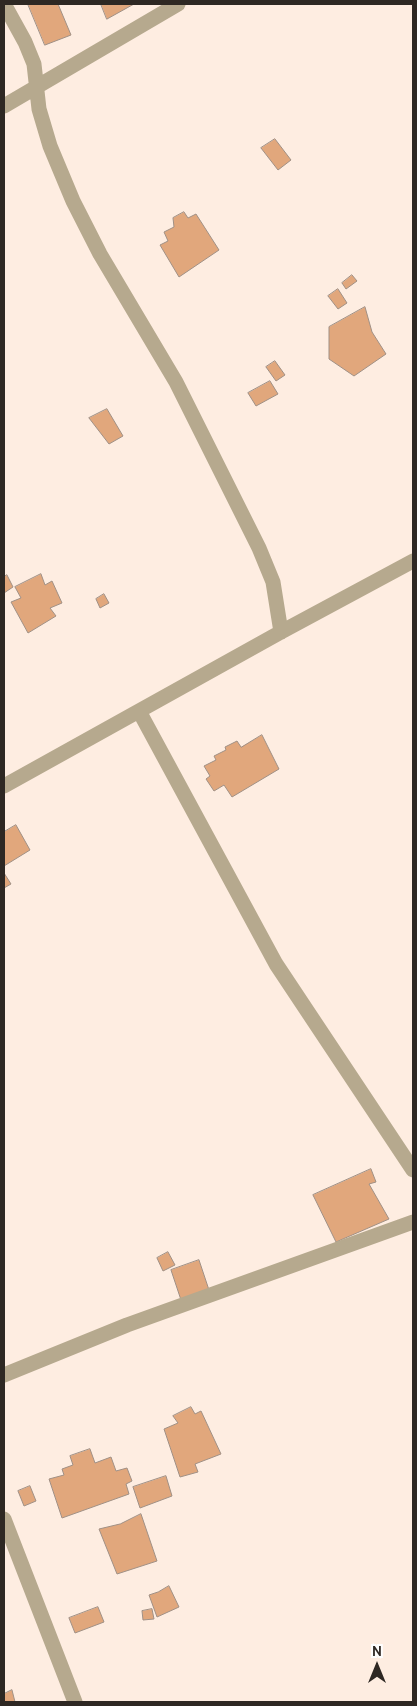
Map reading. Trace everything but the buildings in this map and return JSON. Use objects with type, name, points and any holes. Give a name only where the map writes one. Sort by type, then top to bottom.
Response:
[{"type":"street","points":[[4,4],[25,42],[34,64],[39,109],[50,146],[73,201],[100,254],[176,382],[260,548],[273,582],[281,632]]},
{"type":"street","points":[[4,106],[178,4]]},
{"type":"street","points":[[4,786],[139,710],[413,561]]},
{"type":"street","points":[[139,710],[276,964],[413,1170]]},
{"type":"street","points":[[4,1375],[127,1325],[413,1222]]},
{"type":"street","points":[[4,1519],[75,1702]]}]
